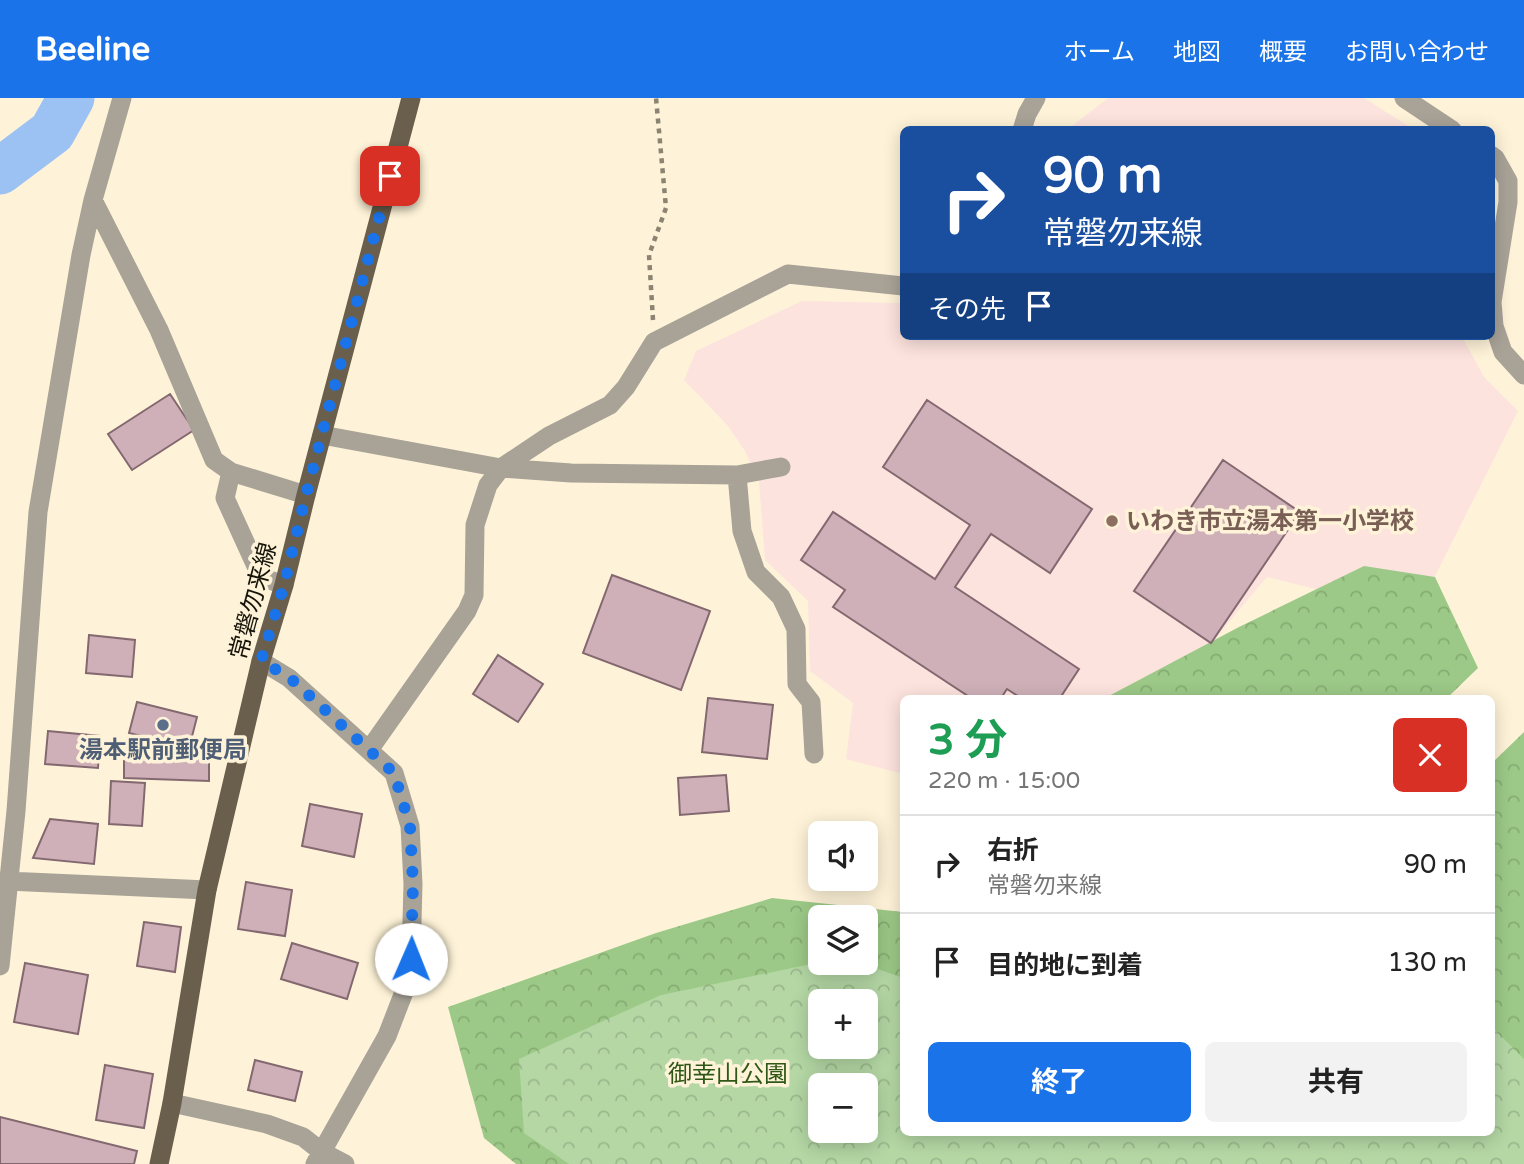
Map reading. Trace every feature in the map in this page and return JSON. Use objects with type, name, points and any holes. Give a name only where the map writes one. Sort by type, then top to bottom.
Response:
[{"type":"main road","name":"常磐勿来線","points":[[159,1164],[208,890],[261,661],[284,585],[411,98]]},
{"type":"street","points":[[0,966],[16,811],[38,512],[81,255],[93,200],[122,98]]},
{"type":"street","points":[[1023,126],[1036,98]]},
{"type":"street","points":[[1404,98],[1446,126]]},
{"type":"street","points":[[1495,157],[1516,178],[1508,202],[1495,283]]},
{"type":"street","points":[[93,200],[159,330],[214,460],[231,472],[306,495]]},
{"type":"street","points":[[369,750],[467,611],[474,595],[475,525],[488,485],[501,468],[549,436],[610,405],[626,387],[654,342],[788,274],[900,286]]},
{"type":"street","points":[[1495,329],[1503,352],[1524,375]]},
{"type":"street","points":[[322,435],[501,468],[571,473],[737,475],[781,467]]},
{"type":"street","points":[[231,472],[225,498],[261,577],[284,585]]},
{"type":"street","points":[[737,475],[742,531],[756,572],[781,597],[796,629],[797,684],[811,702],[814,754]]},
{"type":"street","points":[[261,661],[289,677],[394,773],[410,826],[413,884],[409,979],[387,1036],[318,1158]]},
{"type":"street","points":[[8,881],[208,890]]},
{"type":"street","points":[[172,1102],[267,1124],[303,1137],[318,1158],[345,1164]]},
{"type":"path","points":[[654,342],[649,255],[666,208],[656,98]]},
{"type":"shaded area","points":[[1108,98],[1364,98],[1408,126],[1072,126]]},
{"type":"shaded area","name":"いわき市立湯本第一小学校","points":[[802,301],[900,303],[900,340],[1464,340],[1484,377],[1518,411],[1416,614],[1267,577],[1168,695],[900,695],[900,773],[846,759],[853,703],[810,671],[808,601],[765,560],[759,482],[745,451],[728,426],[684,380],[696,351]]},
{"type":"green space","points":[[1364,566],[1435,577],[1478,668],[1450,695],[1111,695],[1239,627]]},
{"type":"green space","name":"御幸山公園","points":[[1524,732],[1524,1164],[516,1164],[484,1138],[448,1007],[656,933],[772,898],[837,905],[808,905],[808,975],[878,975],[878,909],[900,912],[900,1136],[1495,1136],[1495,760]]},
{"type":"green space","name":"御幸山公園","points":[[808,965],[808,975],[878,975],[878,969],[900,977],[900,1136],[1495,1136],[1495,1030],[1524,1059],[1524,1164],[569,1164],[524,1133],[519,1059],[661,995]]},
{"type":"building","points":[[170,394],[194,430],[132,470],[108,434]]},
{"type":"building","points":[[927,400],[1092,509],[1050,573],[991,534],[955,587],[1079,669],[1062,695],[1016,695],[1007,689],[1003,695],[966,695],[833,607],[845,590],[801,560],[833,512],[935,579],[970,525],[883,467]]},
{"type":"building","points":[[1223,460],[1300,512],[1211,643],[1134,591]]},
{"type":"building","points":[[612,575],[710,611],[681,690],[583,653]]},
{"type":"building","points":[[89,635],[135,640],[132,677],[86,673]]},
{"type":"building","points":[[498,655],[543,684],[518,722],[473,694]]},
{"type":"building","points":[[708,698],[773,705],[767,759],[702,752]]},
{"type":"building","points":[[137,702],[197,717],[189,748],[129,733]]},
{"type":"building","points":[[48,731],[100,736],[98,768],[45,764]]},
{"type":"building","points":[[124,756],[209,759],[209,781],[124,778]]},
{"type":"building","points":[[726,775],[729,811],[680,815],[678,778]]},
{"type":"building","points":[[111,781],[145,783],[142,826],[109,824]]},
{"type":"building","points":[[310,804],[362,814],[354,857],[302,846]]},
{"type":"building","points":[[50,819],[98,824],[94,864],[33,858]]},
{"type":"building","points":[[246,882],[292,890],[285,936],[238,929]]},
{"type":"building","points":[[144,922],[181,927],[175,972],[137,966]]},
{"type":"building","points":[[292,943],[358,963],[347,999],[281,979]]},
{"type":"building","points":[[25,963],[88,975],[78,1034],[14,1022]]},
{"type":"building","points":[[255,1060],[302,1072],[295,1101],[248,1090]]},
{"type":"building","points":[[105,1065],[153,1074],[144,1128],[96,1120]]},
{"type":"building","points":[[0,1117],[137,1151],[134,1164],[0,1164]]},
{"type":"waterway","points":[[0,171],[52,132],[71,98]]},
{"type":"place","name":"いわき市立湯本第一小学校","points":[[1112,521]]},
{"type":"place","name":"湯本駅前郵便局","points":[[163,725]]},
{"type":"route","points":[[390,176],[284,585],[261,661],[289,677],[394,773],[410,826],[413,884],[411,959]]}]
